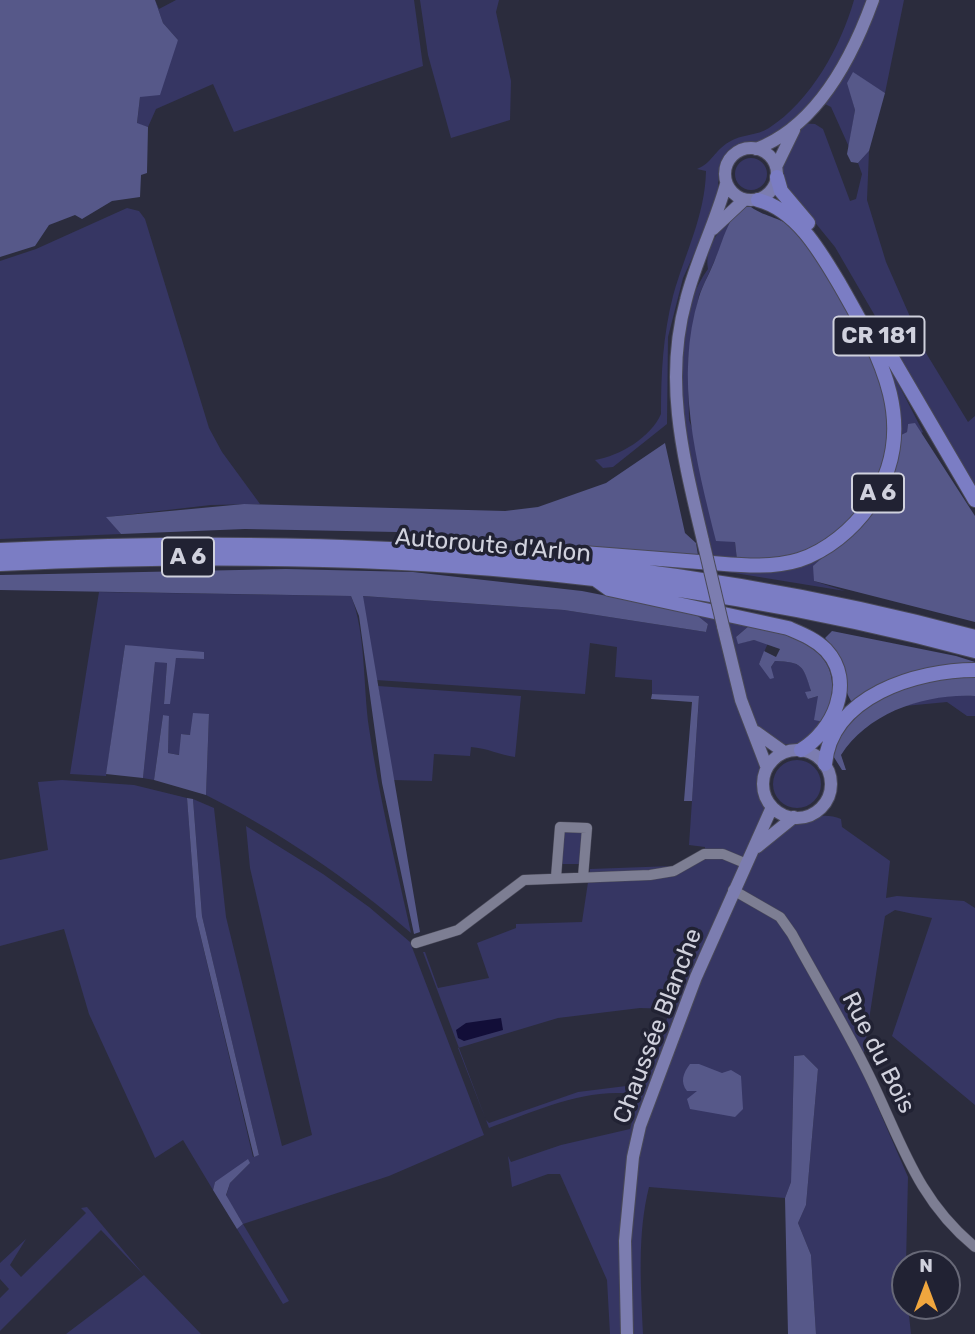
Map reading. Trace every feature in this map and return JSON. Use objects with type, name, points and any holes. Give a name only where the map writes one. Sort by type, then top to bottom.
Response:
[{"type":"highway","name":"CR 181","points":[[777,172],[781,191],[830,251],[975,500]]},
{"type":"highway","name":"A 6","points":[[526,556],[562,551],[762,566],[800,560],[832,543],[857,522],[882,488],[892,455],[894,422],[890,388],[875,347],[824,258],[800,227],[782,210],[751,200]]},
{"type":"highway","name":"Autoroute d'Arlon","points":[[0,550],[277,544],[526,556],[673,573],[768,590],[876,612],[975,637]]},
{"type":"highway","name":"Autoroute d'Arlon","points":[[0,564],[281,557],[453,564],[590,576],[765,603],[975,651]]},
{"type":"highway","points":[[590,576],[609,589],[788,628],[813,639],[834,662],[839,694],[836,709],[818,740],[801,750]]},
{"type":"highway","points":[[825,764],[830,738],[860,706],[878,693],[926,674],[975,670]]},
{"type":"main road","points":[[711,232],[751,200],[771,191],[780,153],[798,123],[833,82],[852,51],[873,0]]},
{"type":"main road","points":[[794,817],[772,807],[764,788],[767,768],[756,732],[741,700],[677,425],[674,375],[685,301],[726,184],[725,168],[733,154],[773,142],[798,123]]},
{"type":"main road","points":[[756,149],[769,155],[777,172]]},
{"type":"main road","points":[[726,184],[730,191],[751,200]]},
{"type":"main road","points":[[756,732],[784,752]]},
{"type":"main road","points":[[754,850],[778,827],[794,817],[812,814],[826,802],[831,783],[825,764],[819,757],[801,750],[784,752],[767,768]]},
{"type":"main road","name":"Chaussée Blanche","points":[[627,1334],[627,1219],[633,1157],[640,1126],[677,1026],[733,890],[772,807]]},
{"type":"street","points":[[556,877],[560,827],[587,828],[583,877]]},
{"type":"street","points":[[416,943],[458,930],[524,880],[650,875],[674,871],[704,854],[723,854],[747,864]]},
{"type":"street","name":"Rue du Bois","points":[[733,890],[780,916],[859,1055],[915,1175],[933,1206],[954,1230],[975,1247]]},
{"type":"shaded area","points":[[0,0],[155,0],[163,23],[178,40],[160,95],[140,97],[137,123],[148,127],[147,173],[141,175],[140,197],[112,201],[82,219],[75,215],[49,225],[35,246],[0,257]]},
{"type":"shaded area","points":[[155,0],[159,9],[176,0],[414,0],[423,66],[234,132],[213,84],[156,109],[148,127],[137,124],[140,97],[178,40],[163,23]]},
{"type":"shaded area","points":[[420,0],[499,0],[496,12],[511,81],[510,120],[451,138],[428,55]]},
{"type":"shaded area","points":[[854,0],[904,0],[885,93],[853,73],[848,83],[855,110],[849,147],[831,107],[819,101],[799,123],[815,124],[823,129],[850,201],[856,199],[862,174],[858,163],[869,151],[867,200],[886,262],[926,353],[968,422],[975,416],[975,488],[835,247],[782,182],[781,165],[798,125],[759,143],[734,147],[727,153],[719,170],[717,204],[683,278],[668,337],[667,424],[613,467],[603,468],[595,460],[634,444],[650,430],[661,414],[667,325],[705,188],[706,171],[697,169],[729,142],[769,128],[798,103],[811,88],[832,54]]},
{"type":"shaded area","points":[[853,72],[885,93],[869,151],[858,163],[851,162],[847,154],[855,110],[847,83]]},
{"type":"shaded area","points":[[751,158],[762,163],[767,174],[762,185],[751,190],[740,185],[735,174],[740,163]]},
{"type":"shaded area","points":[[744,207],[751,207],[791,226],[816,256],[873,361],[883,386],[889,423],[881,470],[871,491],[841,528],[822,541],[792,555],[737,560],[735,542],[716,541],[695,450],[688,389],[688,358],[701,292],[730,223]]},
{"type":"shaded area","points":[[127,208],[139,211],[145,219],[209,428],[222,452],[260,504],[211,505],[107,517],[121,534],[0,539],[0,261],[36,249]]},
{"type":"shaded area","points":[[737,211],[699,295],[688,359],[689,420],[735,542],[737,560],[714,557],[688,450],[680,372],[683,335],[692,300],[708,269],[707,260],[711,245]]},
{"type":"shaded area","points":[[886,360],[923,432],[920,434],[908,424],[907,432],[899,436]]},
{"type":"shaded area","points":[[915,423],[975,516],[975,622],[814,581],[813,566],[871,512],[888,480],[899,436],[907,432],[908,424]]},
{"type":"shaded area","points":[[665,443],[685,533],[696,543],[698,555],[397,532],[245,529],[121,534],[106,517],[244,504],[505,511],[538,507],[606,483]]},
{"type":"shaded area","points":[[834,548],[814,581],[845,591],[704,568]]},
{"type":"shaded area","points":[[286,569],[413,572],[582,591],[694,613],[708,624],[706,632],[564,610],[363,596],[420,932],[414,934],[382,783],[359,616],[351,596],[0,590],[0,575]]},
{"type":"shaded area","points":[[99,592],[351,596],[362,643],[373,754],[411,933],[312,857],[260,824],[206,795],[209,714],[190,735],[181,734],[180,755],[168,753],[169,717],[163,715],[154,780],[143,778],[155,661],[167,663],[164,704],[176,658],[203,659],[125,645],[106,776],[70,774]]},
{"type":"shaded area","points":[[362,596],[564,610],[706,632],[708,624],[694,613],[750,625],[736,637],[739,643],[754,640],[768,643],[759,664],[771,667],[775,661],[800,667],[811,691],[808,699],[818,696],[824,722],[802,745],[781,744],[757,732],[761,762],[758,783],[767,819],[755,848],[807,819],[830,816],[841,819],[842,827],[890,861],[886,898],[897,896],[964,901],[975,908],[975,1105],[892,1036],[932,918],[895,910],[885,916],[864,1052],[859,1055],[880,1097],[876,1103],[908,1177],[906,1250],[891,1250],[891,1320],[910,1320],[911,1334],[816,1334],[811,1255],[798,1223],[806,1205],[818,1069],[804,1055],[794,1056],[791,1182],[785,1198],[649,1187],[641,1242],[643,1334],[610,1334],[607,1280],[560,1174],[548,1174],[512,1187],[508,1156],[511,1162],[561,1145],[630,1129],[639,1095],[620,1093],[581,1097],[489,1128],[486,1120],[489,1123],[578,1092],[634,1085],[642,1079],[671,1009],[640,1008],[558,1018],[459,1048],[423,952],[438,988],[489,978],[477,943],[516,928],[516,924],[582,922],[590,869],[673,866],[704,854],[705,847],[689,845],[699,697],[652,694],[652,680],[615,677],[617,647],[590,643],[585,694],[376,680]]},
{"type":"shaded area","points":[[750,625],[789,636],[818,653],[827,665],[832,680],[831,699],[824,722],[814,720],[818,696],[808,699],[805,692],[811,691],[806,675],[800,667],[791,662],[775,661],[771,667],[774,678],[770,679],[759,664],[764,651],[776,657],[780,649],[754,640],[738,644],[736,637]]},
{"type":"shaded area","points":[[832,631],[956,656],[975,662],[975,666],[857,702],[851,701],[841,664],[825,638]]},
{"type":"shaded area","points":[[125,645],[204,652],[204,659],[176,658],[170,704],[164,704],[167,663],[155,662],[143,778],[106,774]]},
{"type":"shaded area","points":[[975,676],[975,696],[919,702],[900,708],[867,727],[841,755],[846,770],[842,770],[830,751],[857,717],[893,692],[927,679]]},
{"type":"shaded area","points":[[378,686],[521,696],[515,757],[471,747],[470,756],[434,754],[432,781],[393,780]]},
{"type":"shaded area","points":[[652,694],[699,696],[692,801],[684,801],[692,702],[651,699]]},
{"type":"shaded area","points":[[975,696],[975,716],[967,716],[947,702],[905,706],[929,698]]},
{"type":"shaded area","points":[[193,713],[209,714],[206,795],[154,780],[163,715],[169,716],[168,753],[179,755],[181,734],[190,735]]},
{"type":"shaded area","points":[[797,760],[814,767],[821,784],[814,801],[797,808],[780,801],[773,784],[780,767]]},
{"type":"shaded area","points":[[62,780],[134,785],[187,798],[196,917],[253,1157],[259,1155],[202,916],[193,799],[214,808],[226,917],[282,1146],[312,1135],[250,868],[246,826],[323,874],[369,907],[410,942],[484,1135],[389,1176],[243,1224],[226,1196],[230,1183],[250,1163],[215,1182],[213,1190],[183,1140],[155,1158],[89,1014],[64,929],[0,946],[0,860],[48,850],[38,782]]},
{"type":"shaded area","points":[[187,798],[193,799],[202,916],[259,1155],[254,1157],[196,917]]},
{"type":"shaded area","points":[[560,827],[587,828],[584,864],[557,864]]},
{"type":"shaded area","points":[[501,1018],[503,1030],[464,1041],[458,1038],[456,1030],[466,1023]]},
{"type":"shaded area","points":[[804,1055],[818,1069],[806,1205],[798,1223],[811,1255],[816,1334],[788,1334],[785,1198],[791,1182],[794,1056]]},
{"type":"shaded area","points":[[690,1064],[699,1064],[722,1073],[731,1070],[741,1076],[743,1109],[735,1117],[690,1109],[687,1099],[697,1091],[687,1091],[683,1081]]},
{"type":"shaded area","points":[[248,1159],[250,1163],[230,1183],[226,1195],[243,1224],[237,1229],[213,1190],[215,1182]]},
{"type":"shaded area","points":[[87,1207],[144,1275],[101,1230],[0,1331],[0,1298],[9,1289],[0,1279],[0,1263],[26,1239],[10,1265],[21,1277],[86,1213],[81,1208]]},
{"type":"shaded area","points":[[243,1224],[289,1301],[283,1304],[237,1229]]},
{"type":"shaded area","points":[[144,1275],[201,1334],[66,1334]]}]
